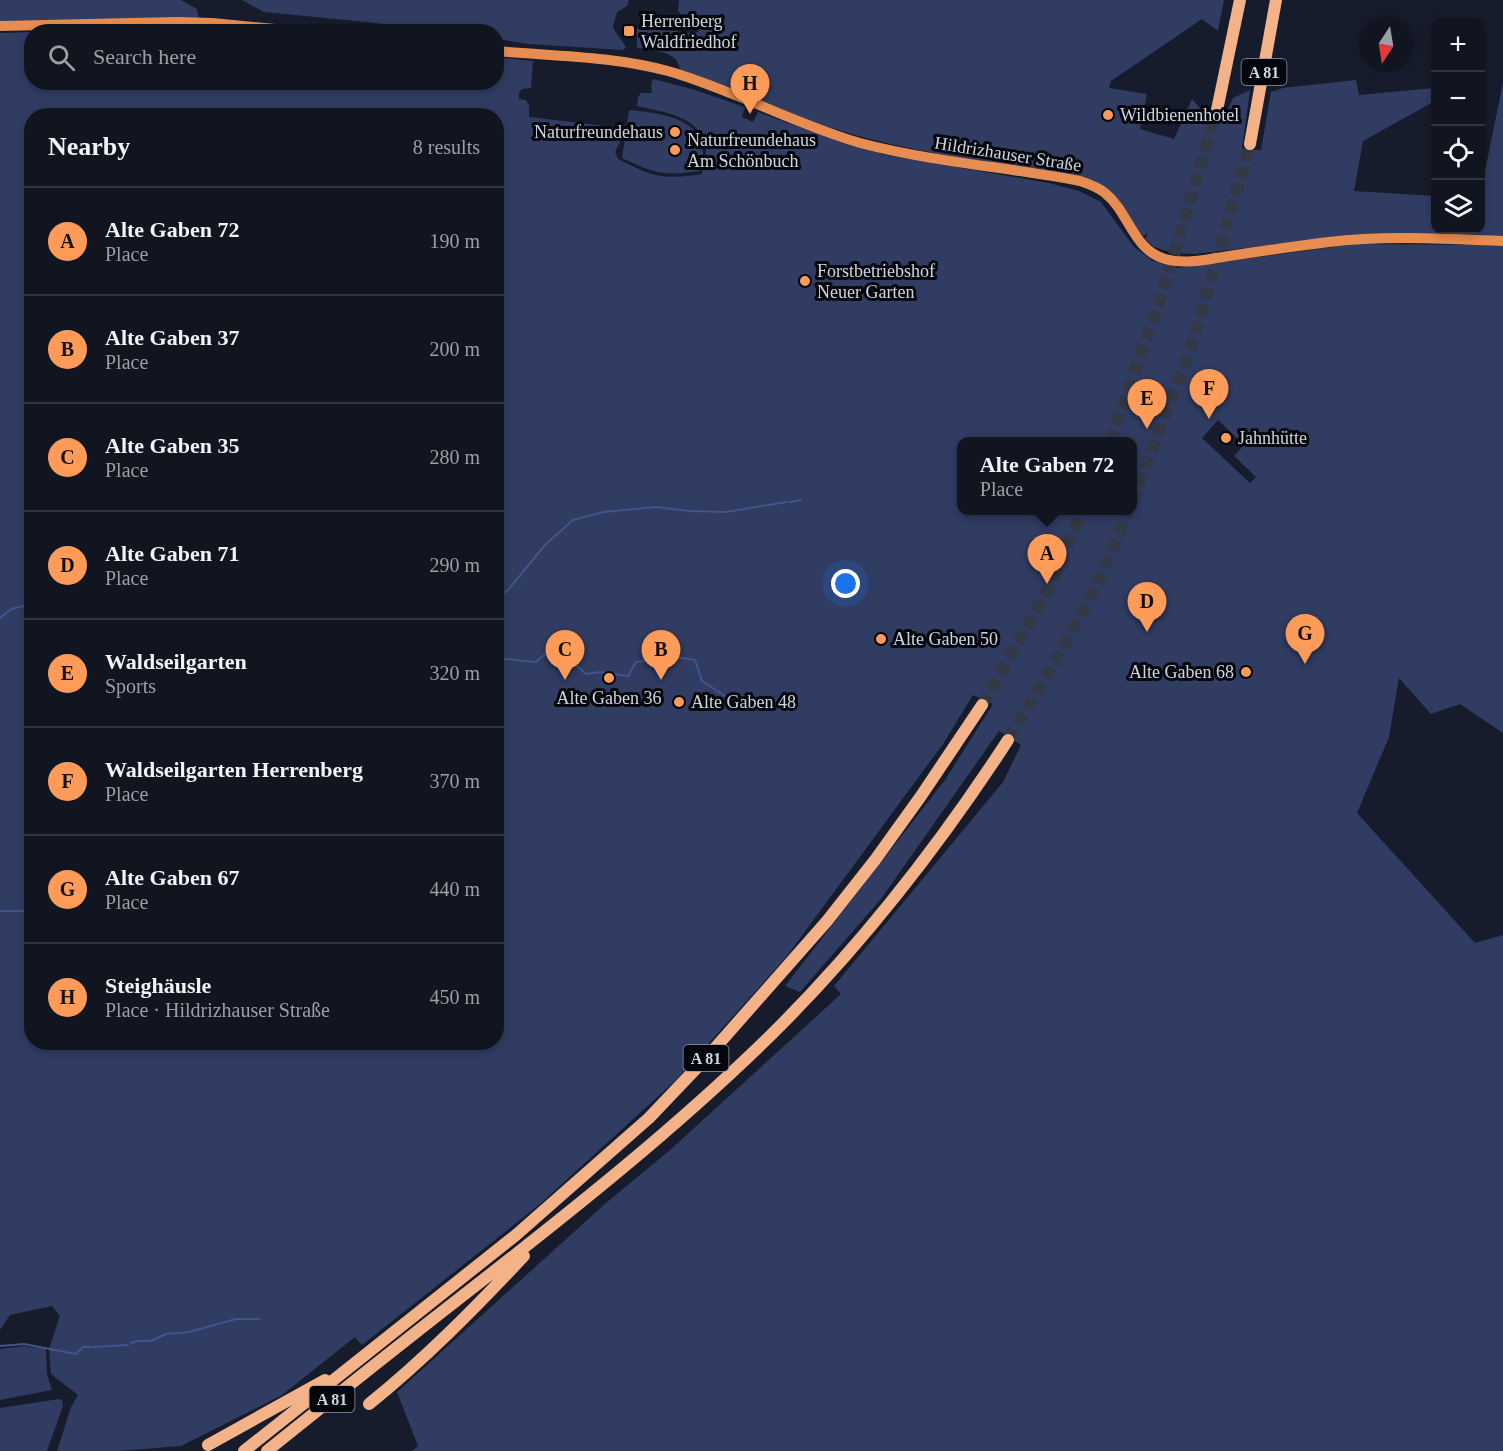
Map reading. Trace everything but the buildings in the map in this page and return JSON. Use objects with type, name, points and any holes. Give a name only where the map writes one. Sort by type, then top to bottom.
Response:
[{"type":"highway","name":"A 81","points":[[1217,110],[1240,0]]},
{"type":"highway","name":"A 81","points":[[1250,144],[1276,0]]},
{"type":"highway","name":"A 81","points":[[244,1451],[516,1235],[612,1152],[656,1110],[715,1048],[827,921],[921,796],[982,705]]},
{"type":"highway","name":"A 81","points":[[267,1451],[550,1227],[669,1129],[771,1035],[884,911],[981,782],[1008,740]]},
{"type":"highway","points":[[369,1404],[486,1296],[550,1227]]},
{"type":"highway","points":[[208,1445],[349,1368]]},
{"type":"main road","points":[[88,24],[177,22],[223,24]]},
{"type":"main road","points":[[0,26],[24,25]]},
{"type":"main road","name":"Hildrizhauser Straße","points":[[504,52],[633,64],[666,70],[808,126],[884,149],[1080,181],[1106,194],[1149,251],[1169,260],[1199,260],[1331,242],[1406,238],[1503,241]]},
{"type":"shaded area","points":[[0,0],[181,0],[197,9],[199,18],[0,21]]},
{"type":"shaded area","points":[[242,0],[629,0],[627,6],[617,12],[613,27],[626,48],[623,50],[528,44],[504,40],[504,24],[384,24],[264,12]]},
{"type":"shaded area","points":[[679,0],[1224,0],[1218,31],[1202,19],[1111,81],[1109,88],[1147,94],[1140,129],[1174,139],[1192,99],[1205,114],[1223,120],[1233,98],[1250,90],[1242,149],[1261,150],[1271,92],[1283,88],[1356,80],[1359,95],[1431,88],[1431,103],[1363,141],[1354,191],[1431,196],[1431,234],[1485,234],[1485,171],[1503,82],[1503,236],[1310,240],[1195,254],[1173,253],[1154,247],[1145,239],[1148,233],[1143,236],[1103,188],[890,144],[818,124],[680,70],[675,59],[670,55],[637,48],[637,29],[698,32],[704,15],[681,14],[678,11]]},
{"type":"shaded area","points":[[24,32],[24,90],[504,90],[504,58],[533,61],[531,88],[522,89],[519,93],[519,99],[526,100],[529,105],[529,117],[623,128],[621,140],[615,152],[618,159],[658,176],[677,177],[702,174],[706,151],[704,139],[698,130],[690,123],[670,114],[637,106],[641,93],[652,93],[653,79],[745,107],[742,117],[753,122],[758,112],[848,145],[886,155],[1049,183],[1079,191],[1101,202],[1134,247],[1153,261],[1177,268],[1356,244],[1503,245],[1503,733],[1460,704],[1431,714],[1399,678],[1389,737],[1357,813],[1475,943],[1503,935],[1503,1451],[412,1451],[418,1446],[397,1392],[606,1203],[670,1150],[841,994],[834,986],[1003,782],[1021,745],[999,731],[881,899],[800,992],[785,986],[945,780],[993,704],[973,695],[943,744],[787,956],[677,1079],[539,1205],[362,1345],[355,1337],[282,1395],[181,1446],[119,1451],[57,1451],[71,1407],[78,1395],[51,1374],[49,1349],[60,1316],[52,1306],[10,1315],[0,1330],[0,33]],"holes":[[[1218,420],[1244,445],[1234,456],[1256,477],[1250,483],[1202,438]]]},
{"type":"shaded area","points":[[629,110],[664,115],[686,124],[695,131],[701,141],[703,153],[700,171],[660,172],[622,158]]},
{"type":"shaded area","points":[[24,1346],[46,1349],[47,1374],[52,1390],[0,1400],[0,1349]]},
{"type":"shaded area","points":[[62,1400],[63,1406],[47,1451],[0,1451],[0,1408]]},
{"type":"waterway","points":[[790,502],[801,500]]},
{"type":"waterway","points":[[504,593],[545,545],[573,520],[604,512],[656,507],[726,512],[787,502]]},
{"type":"waterway","points":[[0,618],[11,609],[24,606]]},
{"type":"waterway","points":[[504,659],[536,662],[550,650],[573,662],[586,674],[601,672],[628,676],[636,662],[676,657],[695,660],[702,681],[745,709],[763,706]]},
{"type":"waterway","points":[[0,911],[24,911]]},
{"type":"waterway","points":[[131,1343],[151,1341],[166,1334],[189,1332],[236,1319],[259,1319]]},
{"type":"waterway","points":[[0,1346],[24,1344],[76,1354],[83,1347],[91,1347]]},
{"type":"waterway","points":[[94,1347],[128,1345]]},
{"type":"tunnel","points":[[1112,437],[1165,285],[1217,110]]},
{"type":"tunnel","points":[[1137,489],[1192,345],[1250,144]]},
{"type":"tunnel","points":[[982,705],[1049,588],[1081,515]]},
{"type":"tunnel","points":[[1008,740],[1089,599],[1127,515]]},
{"type":"place","name":"Herrenberg Waldfriedhof","points":[[629,31]]},
{"type":"place","name":"Steighäusle","points":[[750,114]]},
{"type":"place","name":"Wildbienenhotel","points":[[1108,115]]},
{"type":"place","name":"Naturfreundehaus","points":[[675,132]]},
{"type":"place","name":"Naturfreundehaus Am Schönbuch","points":[[675,150]]},
{"type":"place","name":"Forstbetriebshof Neuer Garten","points":[[805,281]]},
{"type":"place","name":"Waldseilgarten Herrenberg","points":[[1209,419]]},
{"type":"place","name":"Waldseilgarten","points":[[1147,429]]},
{"type":"place","name":"Jahnhütte","points":[[1226,438]]},
{"type":"place","name":"Alte Gaben 72","points":[[1047,584]]},
{"type":"place","name":"Alte Gaben 71","points":[[1147,632]]},
{"type":"place","name":"Alte Gaben 50","points":[[881,639]]},
{"type":"place","name":"Alte Gaben 67","points":[[1305,664]]},
{"type":"place","name":"Alte Gaben 68","points":[[1246,672]]},
{"type":"place","name":"Alte Gaben 36","points":[[609,678]]},
{"type":"place","name":"Alte Gaben 35","points":[[565,680]]},
{"type":"place","name":"Alte Gaben 37","points":[[661,680]]},
{"type":"place","name":"Alte Gaben 48","points":[[679,702]]}]
